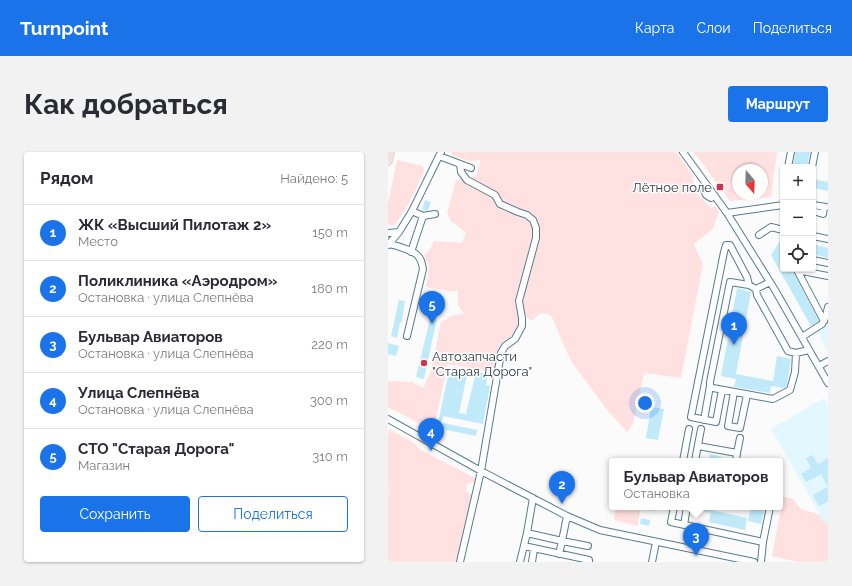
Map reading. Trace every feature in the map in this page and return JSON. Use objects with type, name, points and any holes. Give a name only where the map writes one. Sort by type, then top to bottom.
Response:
[{"type":"main road","points":[[388,161],[390,152]]},
{"type":"street","points":[[683,152],[715,196],[770,282],[828,383]]},
{"type":"street","points":[[789,164],[791,152]]},
{"type":"street","points":[[813,164],[815,152]]},
{"type":"street","points":[[407,336],[423,269],[422,263],[416,254],[388,244],[399,232],[412,211],[440,154],[471,168]]},
{"type":"street","points":[[460,164],[461,172],[467,180],[495,195],[500,204],[527,215],[533,220],[536,228],[536,238],[519,301],[522,326],[515,339],[505,346],[501,353],[481,471],[460,562]]},
{"type":"street","points":[[727,214],[780,205]]},
{"type":"street","points":[[816,205],[826,207],[823,214],[816,212]]},
{"type":"street","points":[[412,211],[423,216],[435,214]]},
{"type":"street","points":[[411,252],[423,216]]},
{"type":"street","points":[[759,234],[771,227],[780,229]]},
{"type":"street","points":[[388,233],[399,232]]},
{"type":"street","points":[[388,236],[399,232]]},
{"type":"street","points":[[816,237],[828,239]]},
{"type":"street","points":[[722,390],[716,422],[692,417],[726,245],[730,245],[747,277],[749,285]]},
{"type":"street","points":[[816,261],[828,263]]},
{"type":"street","points":[[798,272],[824,321]]},
{"type":"street","points":[[807,272],[828,276]]},
{"type":"street","points":[[718,281],[723,280],[749,285],[756,289]]},
{"type":"street","points":[[704,420],[730,282]]},
{"type":"street","points":[[756,289],[770,282]]},
{"type":"street","points":[[756,289],[757,295],[788,351],[796,353],[809,350]]},
{"type":"street","points":[[802,337],[822,324],[828,307]]},
{"type":"street","points":[[710,324],[721,326]]},
{"type":"street","points":[[710,386],[722,390],[773,399],[790,390],[795,372],[794,365],[796,353]]},
{"type":"street","points":[[819,366],[828,361]]},
{"type":"street","points":[[702,366],[713,369]]},
{"type":"street","points":[[734,392],[728,426],[740,428],[747,395]]},
{"type":"street","points":[[388,419],[481,471],[567,516],[600,530],[754,562]]},
{"type":"street","points":[[696,458],[701,428]]},
{"type":"street","points":[[684,458],[689,429]]},
{"type":"street","points":[[736,458],[740,438]]},
{"type":"street","points":[[698,446],[737,453]]},
{"type":"street","points":[[520,562],[527,534],[533,498]]},
{"type":"street","points":[[673,510],[671,522],[763,542]]},
{"type":"street","points":[[684,525],[686,510]]},
{"type":"street","points":[[760,562],[769,510]]},
{"type":"street","points":[[559,554],[567,516]]},
{"type":"street","points":[[527,534],[588,546]]},
{"type":"street","points":[[652,562],[656,542]]},
{"type":"street","points":[[524,546],[589,560],[589,562]]},
{"type":"street","points":[[532,562],[534,549]]},
{"type":"shaded area","points":[[451,152],[675,152],[693,176],[695,191],[711,208],[715,206],[719,212],[713,229],[694,244],[703,264],[681,378],[644,373],[633,424],[627,432],[608,411],[571,361],[551,315],[541,313],[531,321],[513,301],[517,309],[519,323],[513,335],[500,344],[494,373],[448,364],[433,432],[388,407],[388,381],[412,382],[423,388],[431,371],[441,322],[454,315],[464,314],[458,305],[458,288],[455,292],[426,287],[429,266],[424,255],[429,251],[434,241],[462,243],[466,233],[451,221],[447,213],[456,180],[476,176],[481,160],[470,161],[452,156]]},
{"type":"shaded area","points":[[694,152],[777,152],[771,197],[768,197],[768,164],[732,164],[732,200],[740,200],[730,201]]},
{"type":"shaded area","points":[[397,160],[423,166],[424,172],[408,205],[395,225],[390,225],[388,224],[388,203]]},
{"type":"shaded area","points":[[828,325],[828,351],[817,332]]},
{"type":"shaded area","points":[[824,398],[828,406],[828,522],[825,523],[771,429]]},
{"type":"shaded area","points":[[389,429],[414,443],[421,450],[475,478],[475,482],[467,484],[466,491],[472,495],[456,562],[388,562]]},
{"type":"shaded area","points":[[783,497],[792,498],[801,509],[820,515],[825,523],[828,522],[828,562],[799,562],[772,556],[781,510],[783,510]]},
{"type":"shaded area","points":[[616,510],[640,510],[638,526],[614,520]]},
{"type":"building","points":[[795,152],[810,152],[808,164],[793,164]]},
{"type":"building","points":[[816,180],[828,182],[828,191],[816,189]]},
{"type":"building","points":[[425,200],[431,202],[428,211],[422,209]]},
{"type":"building","points":[[780,241],[780,271],[771,255]]},
{"type":"building","points":[[816,245],[828,248],[828,258],[816,255]]},
{"type":"building","points":[[781,272],[794,272],[819,321],[811,326]]},
{"type":"building","points":[[737,288],[751,292],[736,374],[773,381],[777,356],[791,359],[787,384],[784,388],[771,386],[770,393],[734,387],[736,379],[721,376]]},
{"type":"building","points":[[399,300],[405,301],[402,321],[400,323],[397,338],[391,336]]},
{"type":"building","points":[[433,307],[439,308],[424,379],[416,377]]},
{"type":"building","points":[[388,343],[399,346],[396,356],[388,354]]},
{"type":"building","points":[[454,367],[488,374],[486,385],[490,386],[483,424],[443,416],[442,422],[438,422],[449,371],[453,372]],"holes":[[[467,375],[475,376],[466,414],[459,413]]]},
{"type":"building","points":[[651,407],[664,409],[658,440],[646,438]]},
{"type":"building","points":[[443,423],[477,430],[476,436],[442,429]]},
{"type":"building","points":[[710,454],[722,457],[722,458],[709,458]]},
{"type":"building","points":[[812,455],[818,464],[828,458],[828,487],[821,474],[806,482],[801,474],[811,468],[806,458]]},
{"type":"building","points":[[828,487],[828,502],[819,506],[813,495]]},
{"type":"building","points":[[698,510],[711,510],[710,513]]},
{"type":"building","points":[[711,510],[747,518],[745,530],[709,522]]},
{"type":"building","points":[[750,510],[764,510],[761,524],[748,521]]},
{"type":"building","points":[[641,518],[650,520],[649,526],[640,524]]},
{"type":"place","name":"Лётное поле","points":[[720,187]]},
{"type":"place","name":"СТО \"Старая Дорога\"","points":[[432,324]]},
{"type":"place","name":"ЖК «Высший Пилотаж 2»","points":[[734,345]]},
{"type":"place","name":"Автозапчасти \"Старая Дорога\"","points":[[424,363]]},
{"type":"place","name":"Улица Слепнёва","points":[[431,451]]},
{"type":"place","name":"Поликлиника «Аэродром»","points":[[562,504]]},
{"type":"place","name":"Бульвар Авиаторов","points":[[696,556]]}]
